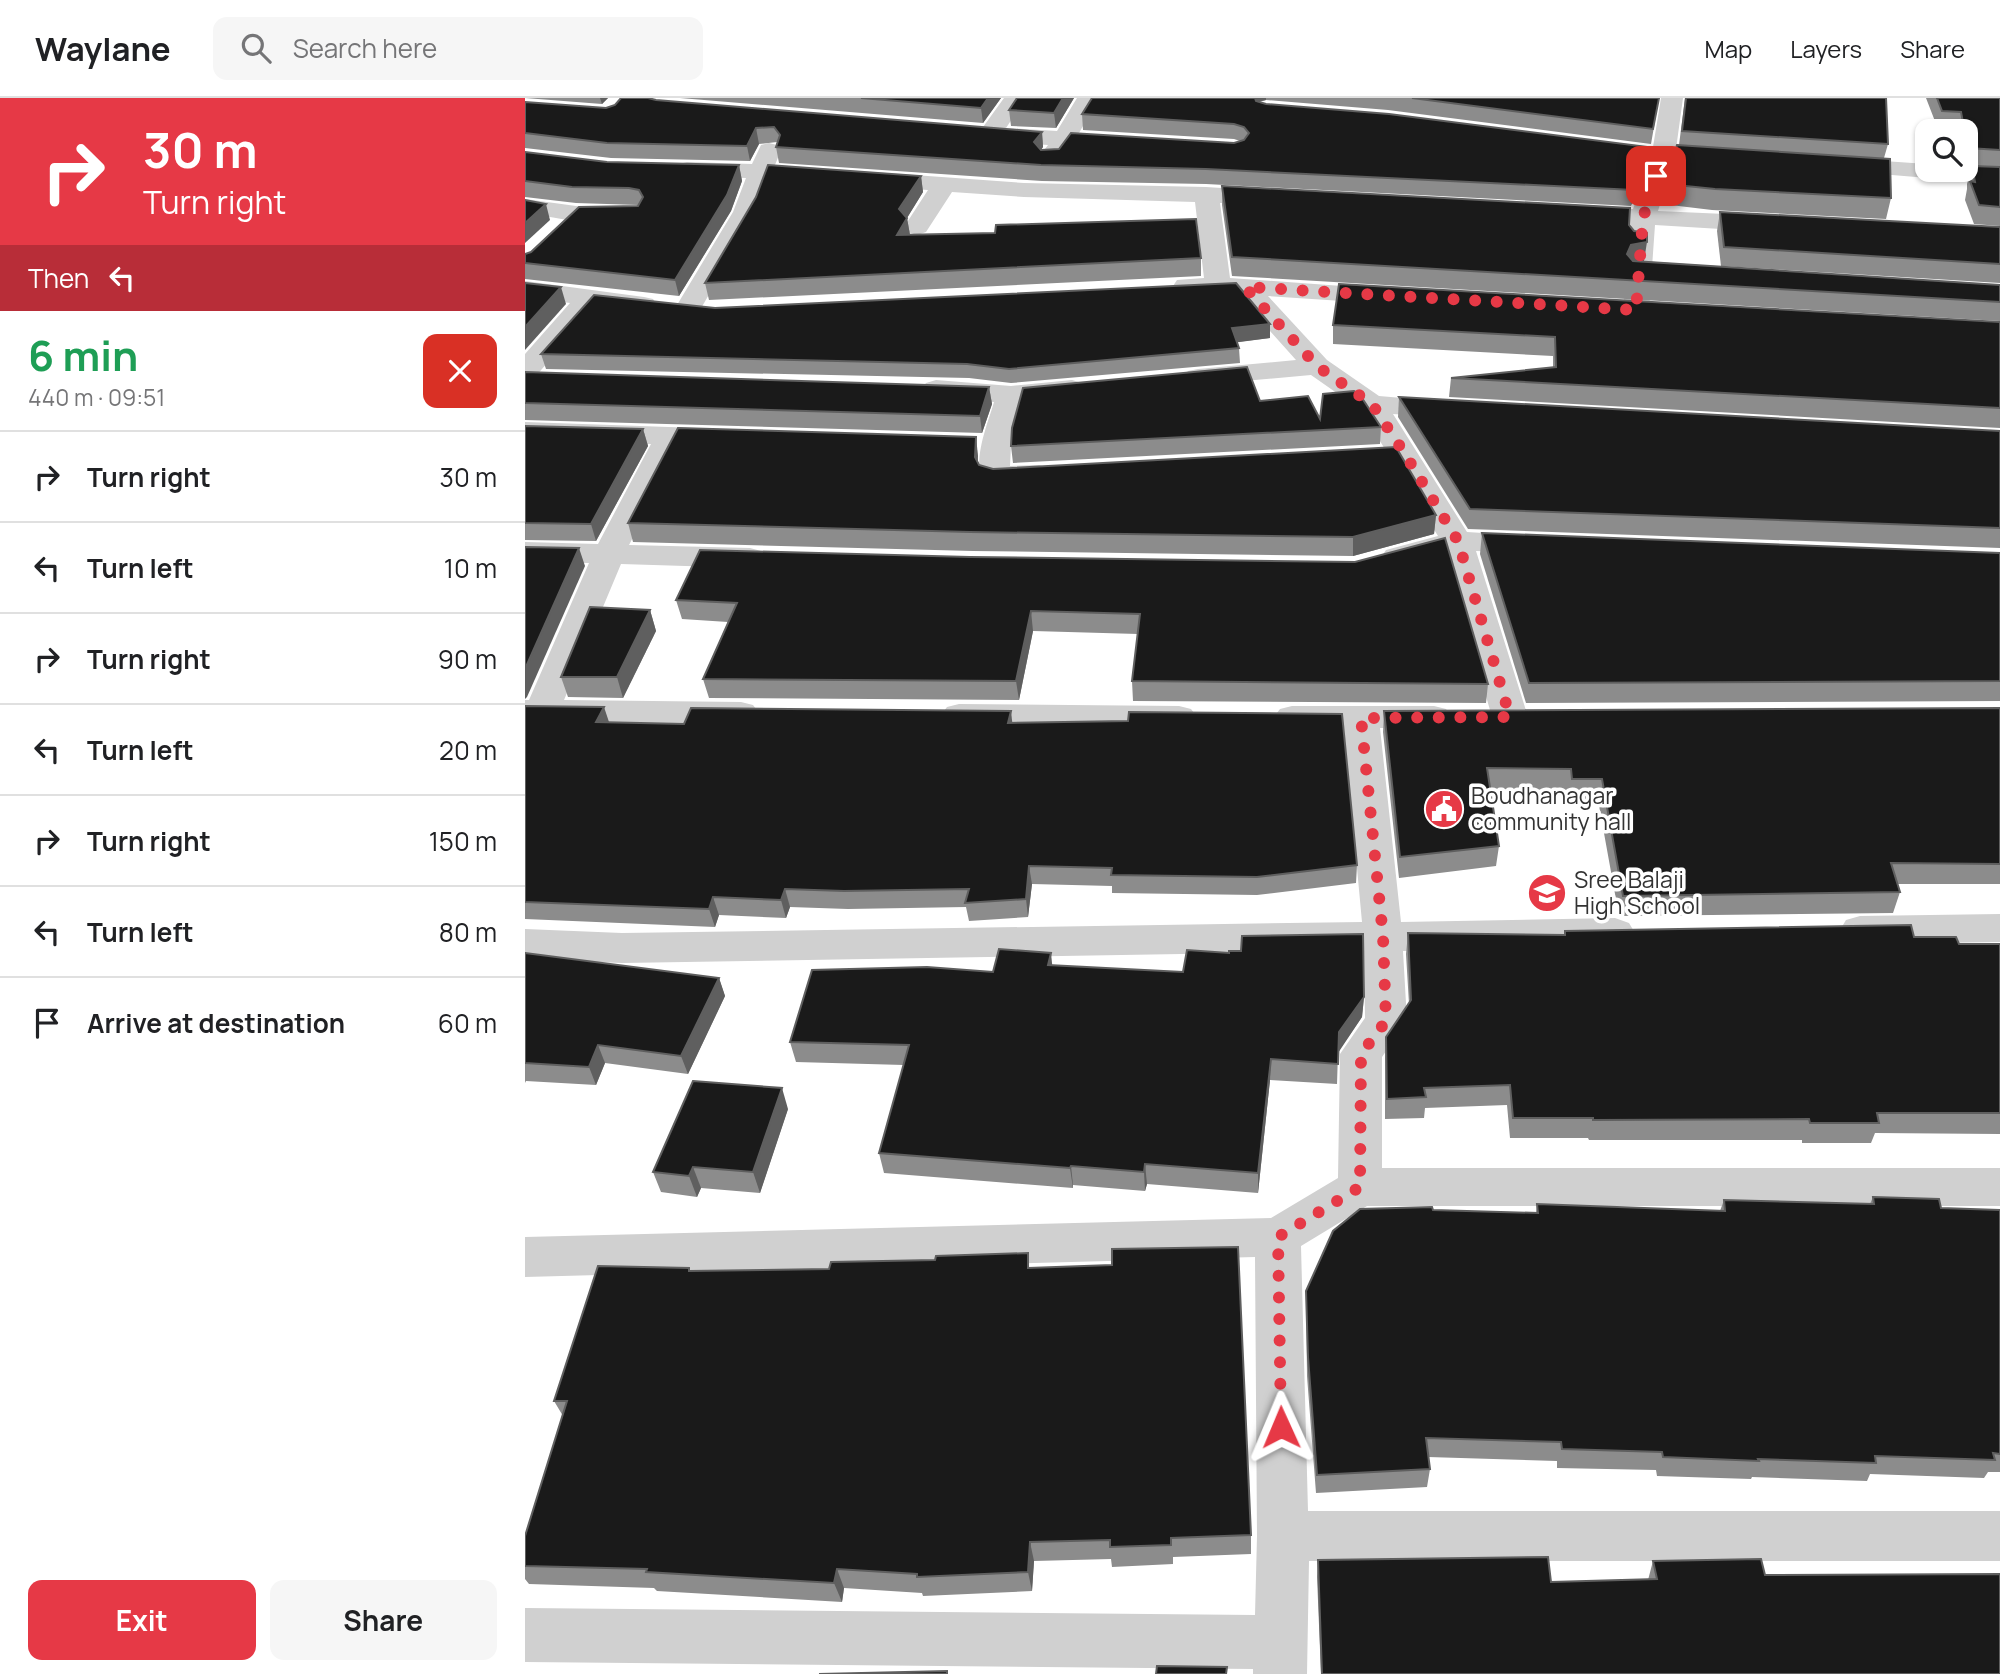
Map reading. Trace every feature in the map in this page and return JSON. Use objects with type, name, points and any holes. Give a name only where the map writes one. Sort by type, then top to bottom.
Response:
[{"type":"street","points":[[990,134],[1015,98]]},
{"type":"street","points":[[1024,190],[1064,139],[1089,98]]},
{"type":"street","points":[[1636,310],[1643,218],[1663,155],[1672,98]]},
{"type":"street","points":[[687,310],[745,212],[760,171],[781,128]]},
{"type":"street","points":[[964,132],[1143,144]]},
{"type":"street","points":[[1567,143],[1663,155],[1745,160]]},
{"type":"street","points":[[1813,164],[2000,177]]},
{"type":"street","points":[[666,169],[760,171],[1024,190],[1302,199]]},
{"type":"street","points":[[917,227],[944,185]]},
{"type":"street","points":[[1206,194],[1232,286],[1317,366],[1372,404],[1484,411]]},
{"type":"street","points":[[525,206],[576,213],[633,214]]},
{"type":"street","points":[[556,232],[576,213]]},
{"type":"street","points":[[1561,214],[1794,226]]},
{"type":"street","points":[[1639,271],[1665,273]]},
{"type":"street","points":[[1162,288],[1232,286],[1413,297]]},
{"type":"street","points":[[525,289],[718,312]]},
{"type":"street","points":[[525,371],[589,298]]},
{"type":"street","points":[[1608,309],[1663,312]]},
{"type":"street","points":[[1171,380],[1317,366]]},
{"type":"street","points":[[913,389],[969,390],[1011,395],[1104,386]]},
{"type":"street","points":[[1011,395],[983,445],[995,476],[1063,472]]},
{"type":"street","points":[[1264,717],[1500,717],[1458,541],[1392,455],[1372,404]]},
{"type":"street","points":[[525,431],[751,439]]},
{"type":"street","points":[[670,437],[609,554],[533,711],[767,713]]},
{"type":"street","points":[[1367,565],[1458,541],[1569,545]]},
{"type":"street","points":[[525,552],[777,559]]},
{"type":"street","points":[[933,715],[1209,717]]},
{"type":"street","points":[[1360,1187],[1361,1054],[1386,1021],[1383,936],[1361,718]]},
{"type":"street","points":[[1822,930],[2000,928]]},
{"type":"street","points":[[525,944],[622,948],[1657,933]]},
{"type":"street","points":[[525,1258],[1278,1237],[1360,1187],[2000,1187]]},
{"type":"street","points":[[525,1635],[1281,1658],[1283,1536],[1278,1237]]},
{"type":"street","points":[[1283,1536],[2000,1536]]},
{"type":"building","points":[[621,98],[648,98],[1042,132],[1034,142],[1041,150],[1059,149],[1071,133],[1234,143],[1244,140],[1249,133],[1244,127],[1234,124],[1082,114],[1092,98],[1255,98],[1256,101],[1266,104],[1389,114],[1648,147],[1634,190],[1206,169],[1041,165],[776,147],[780,135],[774,127],[756,128],[747,146],[607,143],[525,133],[525,102],[606,108],[615,105]]},
{"type":"building","points":[[861,98],[988,98],[981,108]]},
{"type":"building","points":[[1017,98],[1063,98],[1054,113],[1009,110]]},
{"type":"building","points":[[1412,98],[1659,98],[1653,129]]},
{"type":"building","points":[[1686,98],[1886,98],[1888,144],[1682,131]]},
{"type":"building","points":[[1937,98],[2000,98],[2000,150],[1978,149],[1978,119],[1962,119],[1961,112],[1942,111]]},
{"type":"building","points":[[1677,145],[1890,159],[1891,198],[1666,184]]},
{"type":"building","points":[[525,152],[607,162],[739,165],[727,195],[675,280],[525,263],[525,254],[531,252],[579,207],[638,206],[643,197],[639,190],[629,188],[572,187],[525,181]]},
{"type":"building","points":[[768,165],[921,176],[899,209],[907,218],[897,235],[995,233],[996,225],[1196,219],[1201,258],[705,283],[756,197]]},
{"type":"building","points":[[1978,166],[2000,167],[2000,207],[1979,205],[1970,182],[1978,182]]},
{"type":"building","points":[[1222,186],[1630,208],[1629,225],[1634,231],[1647,233],[1647,242],[1631,245],[1627,254],[1633,261],[2000,285],[2000,302],[1232,257]]},
{"type":"building","points":[[525,200],[546,204],[525,223]]},
{"type":"building","points":[[1720,212],[2000,227],[2000,264],[1724,247]]},
{"type":"building","points":[[525,283],[561,287],[525,327]]},
{"type":"building","points":[[1236,283],[1270,324],[1232,328],[1239,348],[1009,369],[967,364],[541,354],[594,295],[715,308]]},
{"type":"building","points":[[1339,284],[2000,322],[2000,408],[1451,378],[1556,367],[1555,337],[1333,325]]},
{"type":"building","points":[[1247,367],[1260,401],[1308,396],[1320,419],[1323,394],[1354,391],[1360,395],[1381,427],[1011,446],[1012,428],[1023,388]]},
{"type":"building","points":[[525,372],[989,387],[980,416],[525,403]]},
{"type":"building","points":[[1399,397],[2000,431],[2000,528],[1470,509]]},
{"type":"building","points":[[525,426],[643,429],[591,524],[525,523]]},
{"type":"building","points":[[678,428],[976,437],[975,457],[979,465],[993,469],[1396,447],[1436,515],[1353,537],[970,532],[628,523]]},
{"type":"building","points":[[1482,533],[2000,553],[2000,681],[1529,683]]},
{"type":"building","points":[[1445,538],[1488,684],[1132,681],[1140,614],[1031,611],[1016,681],[703,679],[737,603],[676,600],[700,550],[1355,562]]},
{"type":"building","points":[[525,547],[579,548],[525,669]]},
{"type":"building","points":[[590,607],[650,610],[617,677],[561,677]]},
{"type":"building","points":[[525,706],[604,707],[596,722],[684,724],[691,708],[1011,711],[1008,723],[1128,721],[1129,712],[1342,714],[1357,865],[1257,877],[1111,875],[1112,868],[1029,866],[1026,899],[965,903],[969,889],[785,889],[781,900],[713,897],[709,909],[525,902]]},
{"type":"building","points":[[2000,708],[2000,864],[1891,863],[1900,892],[1623,896],[1602,779],[1572,779],[1571,769],[1487,768],[1499,846],[1400,857],[1384,711]]},
{"type":"building","points":[[1911,925],[1914,937],[1956,937],[1959,944],[2000,944],[2000,1113],[1877,1113],[1879,1123],[1810,1123],[1809,1119],[1513,1118],[1510,1085],[1424,1088],[1426,1097],[1387,1099],[1386,1037],[1411,1000],[1408,933],[1565,935],[1565,931]]},
{"type":"building","points":[[1363,934],[1364,997],[1339,1032],[1338,1064],[1271,1059],[1258,1173],[1145,1164],[1144,1172],[879,1153],[909,1045],[790,1042],[812,970],[927,967],[993,972],[999,949],[1051,953],[1048,965],[1183,972],[1187,950],[1229,953],[1241,951],[1242,936]]},
{"type":"building","points":[[525,953],[719,978],[681,1056],[598,1045],[589,1067],[525,1063]]},
{"type":"building","points":[[693,1081],[782,1088],[753,1172],[693,1167],[689,1176],[653,1172]]},
{"type":"building","points":[[1873,1197],[1939,1199],[1941,1208],[2000,1210],[2000,1454],[1993,1453],[1995,1460],[1875,1456],[1876,1463],[1758,1459],[1759,1461],[1663,1457],[1662,1452],[1562,1449],[1561,1442],[1426,1438],[1430,1469],[1317,1475],[1306,1291],[1333,1231],[1360,1209],[1432,1207],[1433,1210],[1538,1213],[1537,1204],[1725,1211],[1724,1200],[1874,1204]]},
{"type":"building","points":[[1238,1247],[1251,1535],[1171,1538],[1171,1545],[1110,1547],[1110,1540],[1030,1542],[1028,1572],[917,1577],[917,1574],[837,1569],[834,1583],[646,1572],[647,1569],[525,1566],[525,1536],[567,1401],[554,1401],[598,1266],[689,1268],[689,1271],[829,1269],[831,1262],[935,1260],[936,1256],[1028,1253],[1028,1268],[1112,1265],[1112,1249]]},
{"type":"building","points":[[1548,1557],[1551,1582],[1657,1579],[1653,1561],[1761,1559],[1765,1575],[2000,1574],[2000,1674],[1322,1674],[1318,1560]]},
{"type":"building","points":[[1157,1666],[1227,1667],[1226,1674],[1156,1674]]},
{"type":"building","points":[[947,1671],[947,1674],[819,1674]]},
{"type":"place","name":"Boudhanagar community hall","points":[[1444,809]]},
{"type":"place","name":"Sree Balaji High School","points":[[1547,893]]},
{"type":"route","points":[[1281,1427],[1278,1237],[1360,1187],[1361,1054],[1386,1021],[1383,936],[1361,718],[1510,717],[1458,541],[1405,454],[1372,404],[1317,366],[1245,287],[1636,310],[1643,218],[1656,176]]}]
